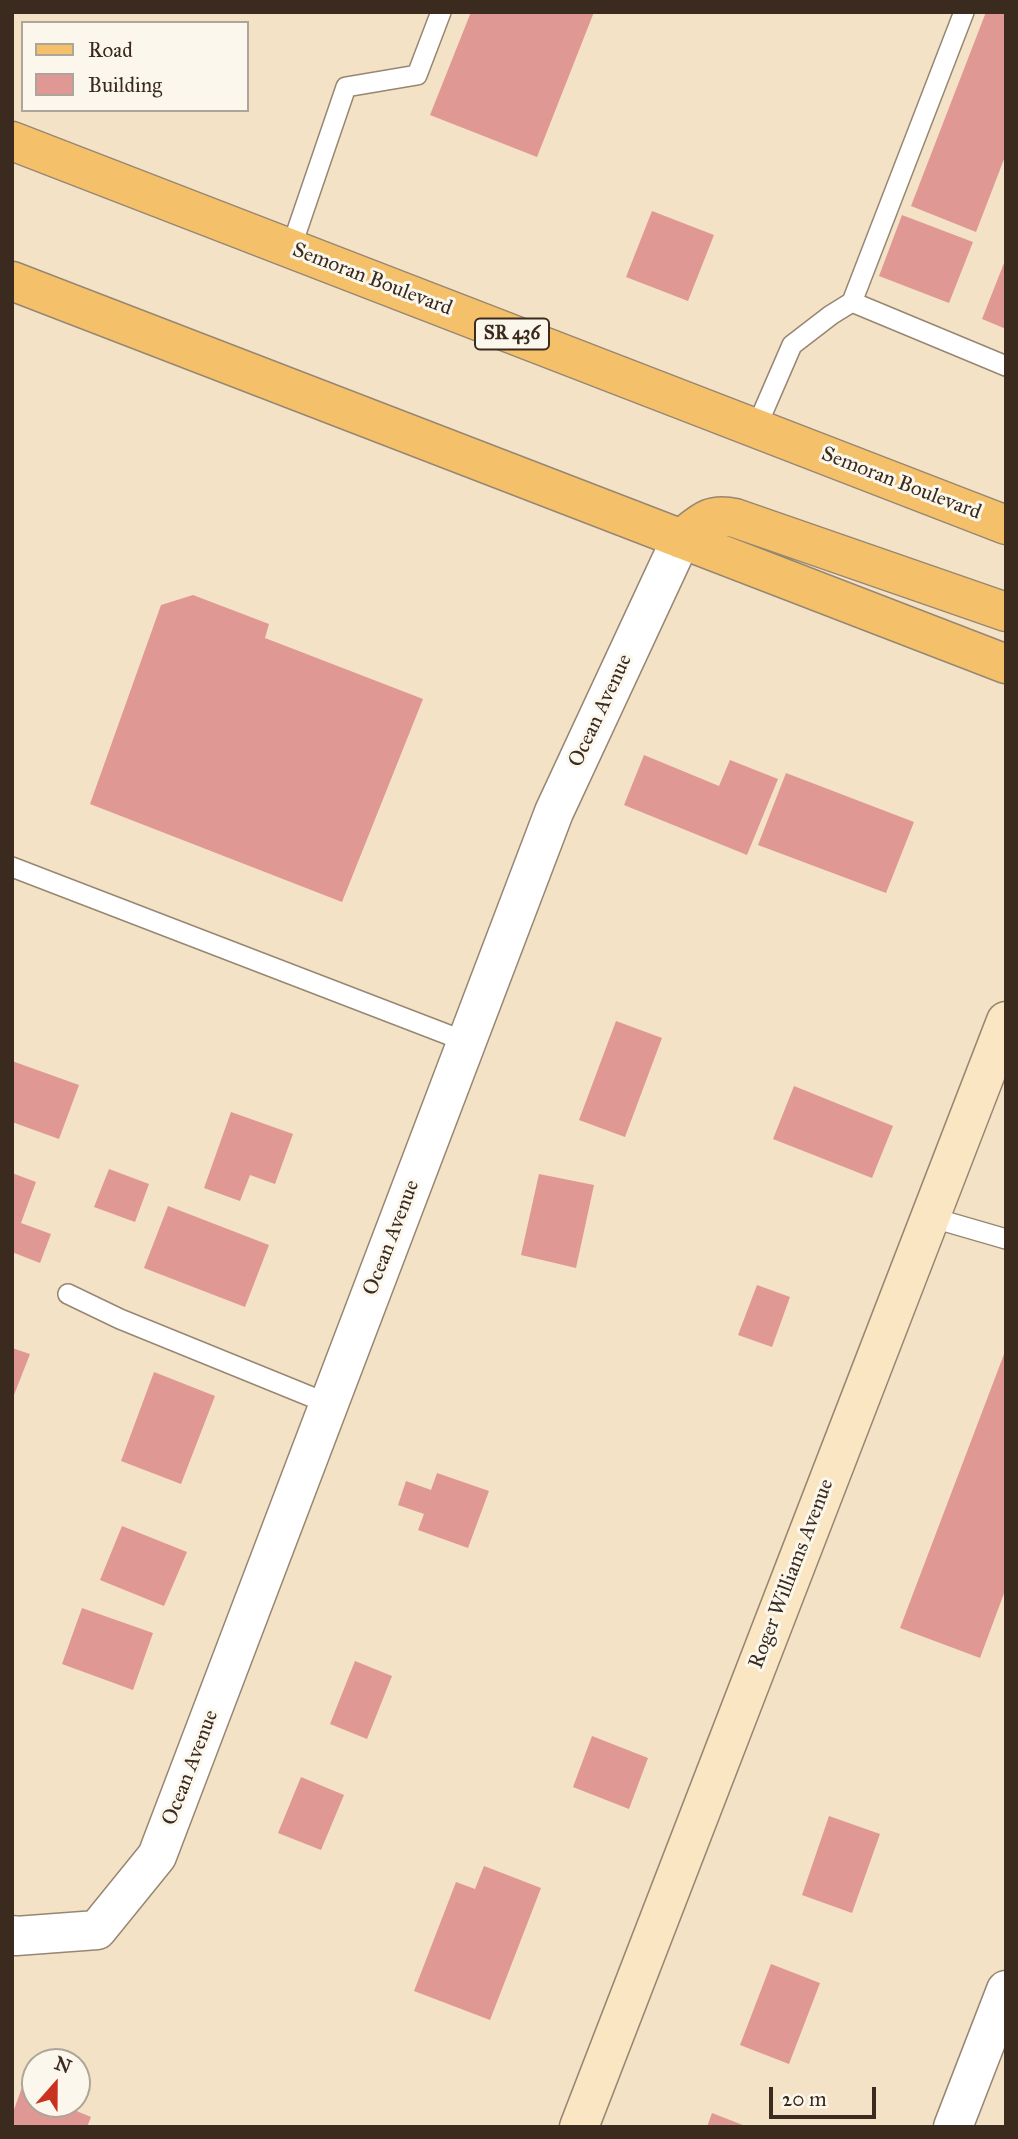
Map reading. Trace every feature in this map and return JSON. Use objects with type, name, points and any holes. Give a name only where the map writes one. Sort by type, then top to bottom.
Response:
[{"type":"main road","name":"Semoran Boulevard","points":[[12,141],[1006,525]]},
{"type":"main road","points":[[12,281],[1006,664]]},
{"type":"main road","points":[[681,539],[704,520],[720,515],[735,518],[1006,612]]},
{"type":"street","name":"Ocean Avenue","points":[[12,1935],[97,1930],[157,1856],[554,812],[681,539]]},
{"type":"street","name":"Roger Williams Avenue","points":[[579,2127],[1006,1021]]},
{"type":"street","points":[[953,2127],[1006,1990]]},
{"type":"lane","points":[[291,248],[346,87],[417,75],[441,12]]},
{"type":"lane","points":[[756,428],[792,345],[852,302],[964,12]]},
{"type":"lane","points":[[852,302],[1006,366]]},
{"type":"lane","points":[[12,867],[467,1042]]},
{"type":"lane","points":[[930,1217],[1006,1239]]},
{"type":"lane","points":[[68,1294],[120,1319],[329,1404]]},
{"type":"building","points":[[471,12],[594,12],[537,157],[430,115]]},
{"type":"building","points":[[986,12],[1006,12],[1006,154],[976,232],[911,206]]},
{"type":"building","points":[[652,211],[714,235],[688,301],[626,277]]},
{"type":"building","points":[[902,215],[973,242],[949,303],[879,276]]},
{"type":"building","points":[[1006,258],[1006,329],[982,319]]},
{"type":"building","points":[[193,595],[269,624],[265,638],[423,699],[342,902],[90,804],[161,605]]},
{"type":"building","points":[[644,755],[719,786],[730,760],[778,779],[747,855],[624,805]]},
{"type":"building","points":[[786,773],[914,822],[886,893],[758,845]]},
{"type":"building","points":[[616,1021],[662,1038],[625,1137],[579,1120]]},
{"type":"building","points":[[12,1061],[79,1085],[59,1139],[12,1122]]},
{"type":"building","points":[[794,1086],[893,1126],[872,1178],[773,1139]]},
{"type":"building","points":[[231,1112],[293,1134],[275,1184],[250,1175],[240,1201],[204,1188]]},
{"type":"building","points":[[109,1169],[149,1184],[135,1222],[94,1207]]},
{"type":"building","points":[[12,1173],[36,1182],[21,1223],[51,1234],[40,1263],[12,1252]]},
{"type":"building","points":[[539,1174],[594,1185],[576,1268],[521,1255]]},
{"type":"building","points":[[168,1206],[269,1245],[245,1307],[144,1268]]},
{"type":"building","points":[[757,1285],[790,1297],[772,1347],[738,1335]]},
{"type":"building","points":[[12,1348],[30,1354],[12,1400]]},
{"type":"building","points":[[1006,1349],[1006,1588],[980,1658],[900,1628]]},
{"type":"building","points":[[154,1372],[215,1396],[181,1484],[121,1461]]},
{"type":"building","points":[[437,1473],[489,1491],[468,1548],[418,1530],[424,1514],[398,1505],[406,1481],[431,1490]]},
{"type":"building","points":[[122,1526],[187,1552],[164,1606],[100,1580]]},
{"type":"building","points":[[82,1608],[153,1633],[133,1690],[62,1664]]},
{"type":"building","points":[[355,1661],[392,1676],[367,1739],[330,1724]]},
{"type":"building","points":[[592,1736],[648,1758],[629,1809],[573,1787]]},
{"type":"building","points":[[301,1777],[344,1795],[321,1850],[278,1833]]},
{"type":"building","points":[[829,1816],[880,1834],[852,1913],[802,1895]]},
{"type":"building","points":[[484,1866],[541,1888],[490,2020],[414,1991],[456,1882],[475,1889]]},
{"type":"building","points":[[771,1964],[820,1983],[789,2064],[740,2045]]},
{"type":"building","points":[[21,2090],[21,2118],[91,2118],[87,2127],[12,2127],[12,2115]]},
{"type":"building","points":[[712,2113],[748,2127],[707,2127]]}]
